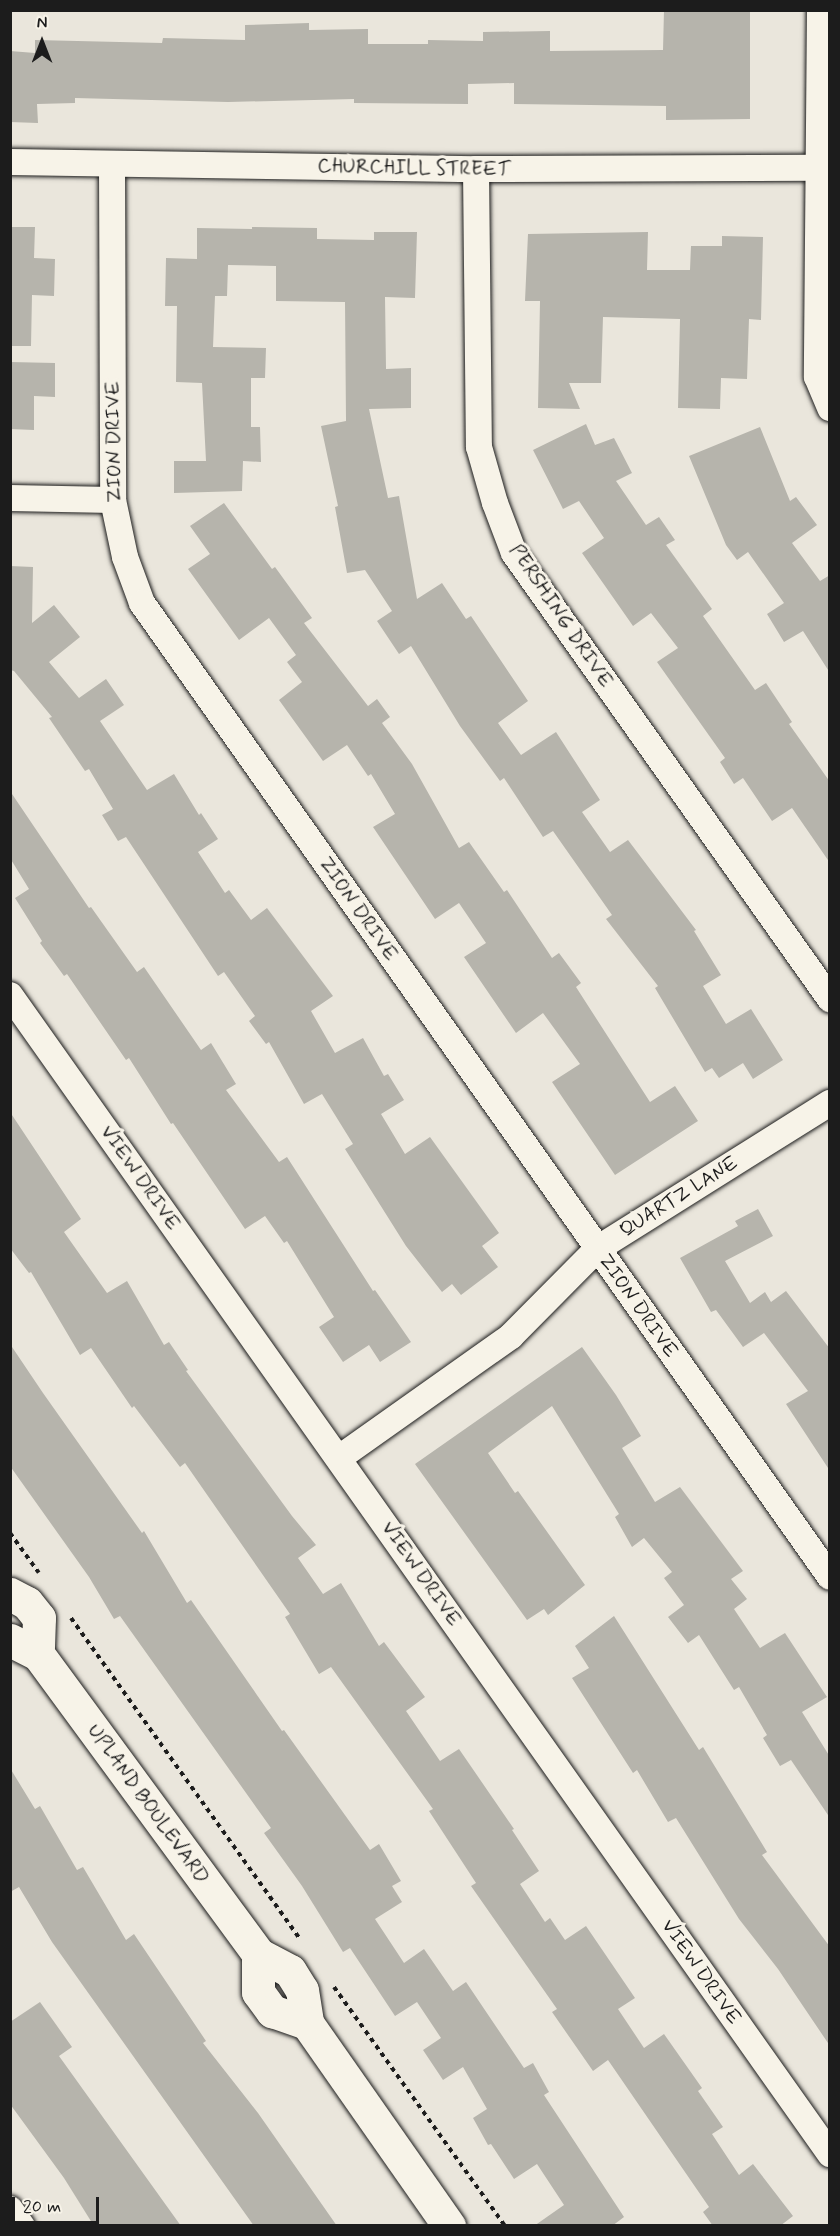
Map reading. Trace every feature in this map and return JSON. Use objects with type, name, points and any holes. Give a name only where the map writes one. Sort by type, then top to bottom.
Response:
[{"type":"street","points":[[820,10],[817,376],[830,408]]},
{"type":"street","name":"CHURCHILL STREET","points":[[10,162],[477,169],[817,168]]},
{"type":"street","name":"ZION DRIVE","points":[[112,164],[113,500],[125,557],[142,603],[830,1577]]},
{"type":"street","name":"PERSHING DRIVE","points":[[477,169],[479,447],[495,503],[514,553],[830,999]]},
{"type":"street","points":[[10,498],[113,500]]},
{"type":"street","name":"VIEW DRIVE","points":[[10,996],[830,2154]]},
{"type":"street","name":"QUARTZ LANE","points":[[339,1458],[511,1336],[597,1248],[830,1103]]},
{"type":"street","name":"UPLAND BOULEVARD","points":[[10,1593],[27,1603],[39,1618],[24,1647],[258,1954],[258,1992],[272,2011],[307,2024],[449,2226]]},
{"type":"street","points":[[10,2209],[22,2226]]},
{"type":"path","points":[[10,1533],[43,1579]]},
{"type":"path","points":[[70,1616],[304,1945]]},
{"type":"path","points":[[332,1984],[505,2226]]},
{"type":"building","points":[[664,10],[750,10],[750,119],[666,120],[666,106],[514,104],[514,83],[468,84],[468,104],[354,103],[354,99],[228,102],[75,98],[75,103],[37,104],[38,123],[10,122],[10,51],[35,53],[35,40],[162,43],[163,38],[245,40],[245,25],[309,23],[309,30],[368,29],[368,44],[428,44],[428,40],[483,41],[483,32],[550,31],[550,51],[663,50]]},
{"type":"building","points":[[10,227],[35,227],[34,258],[55,259],[54,296],[32,295],[31,346],[10,346]]},
{"type":"building","points":[[252,227],[317,228],[317,239],[374,240],[374,232],[417,232],[415,298],[385,297],[386,369],[411,368],[411,408],[369,409],[388,498],[399,496],[417,599],[442,583],[466,619],[471,616],[528,701],[498,723],[521,755],[556,732],[600,800],[582,812],[610,852],[628,840],[696,930],[694,931],[721,975],[703,986],[726,1024],[751,1009],[783,1060],[753,1079],[743,1063],[719,1078],[712,1068],[705,1072],[655,988],[658,986],[606,919],[612,915],[553,831],[543,837],[504,778],[500,781],[460,726],[411,646],[399,654],[377,621],[392,611],[365,570],[347,573],[335,507],[338,506],[321,426],[346,421],[345,302],[276,301],[276,266],[228,265],[227,296],[215,296],[213,347],[266,348],[265,378],[251,378],[251,427],[260,427],[261,462],[243,461],[242,491],[174,493],[174,461],[206,461],[202,383],[176,382],[177,306],[165,306],[166,258],[197,259],[197,228],[252,229]]},
{"type":"building","points":[[648,232],[647,270],[690,270],[691,246],[722,246],[722,236],[763,237],[761,320],[749,319],[747,379],[721,378],[720,409],[678,408],[680,319],[603,317],[601,383],[569,383],[580,409],[538,408],[540,301],[525,301],[528,234]]},
{"type":"building","points":[[10,362],[55,363],[55,397],[34,396],[34,430],[10,429]]},
{"type":"building","points":[[586,424],[595,445],[614,438],[632,473],[616,481],[646,525],[659,517],[675,540],[666,545],[712,609],[703,616],[755,690],[766,683],[792,722],[789,724],[830,782],[830,863],[792,808],[772,821],[743,778],[734,784],[720,762],[725,758],[657,662],[678,648],[651,613],[633,626],[582,553],[604,538],[579,501],[563,509],[533,450]]},
{"type":"building","points":[[760,427],[790,501],[796,497],[817,525],[792,543],[820,581],[830,575],[830,673],[803,631],[784,642],[767,614],[784,603],[748,552],[737,560],[726,545],[689,456]]},
{"type":"building","points":[[224,503],[272,569],[275,567],[312,618],[304,623],[368,706],[377,699],[390,717],[382,723],[412,764],[459,848],[469,842],[504,892],[507,890],[552,958],[559,953],[581,983],[576,987],[650,1102],[675,1086],[698,1121],[615,1175],[552,1082],[580,1064],[543,1013],[516,1033],[464,957],[486,943],[459,903],[435,919],[373,827],[395,814],[371,774],[368,776],[347,745],[323,761],[279,700],[302,682],[287,662],[296,655],[269,618],[239,640],[188,569],[210,554],[190,526]]},
{"type":"building","points":[[10,566],[33,567],[32,623],[54,605],[80,637],[49,662],[79,698],[106,679],[124,705],[100,721],[147,790],[174,774],[199,815],[201,813],[218,839],[198,852],[225,893],[229,890],[251,920],[267,908],[333,996],[311,1011],[335,1053],[363,1038],[384,1076],[388,1074],[404,1100],[381,1114],[405,1154],[430,1137],[499,1233],[482,1246],[498,1267],[461,1295],[452,1284],[442,1292],[406,1246],[345,1149],[353,1144],[322,1094],[304,1104],[269,1042],[266,1044],[249,1021],[255,1016],[224,972],[218,976],[126,837],[118,841],[102,815],[113,809],[89,769],[85,771],[49,718],[52,717],[14,671],[10,670]]},
{"type":"building","points":[[10,791],[89,908],[91,907],[137,972],[144,967],[201,1050],[211,1043],[236,1084],[226,1090],[279,1162],[287,1157],[373,1291],[375,1290],[411,1342],[380,1362],[369,1345],[343,1362],[319,1327],[334,1317],[287,1241],[284,1243],[265,1216],[245,1229],[173,1123],[171,1124],[129,1058],[126,1060],[67,974],[64,976],[40,943],[42,941],[15,898],[29,889],[10,858]]},
{"type":"building","points":[[10,1112],[81,1219],[64,1232],[107,1293],[127,1281],[164,1345],[169,1342],[188,1370],[186,1371],[292,1516],[316,1545],[298,1558],[323,1594],[341,1583],[379,1646],[384,1642],[425,1697],[406,1711],[440,1761],[459,1749],[514,1829],[512,1830],[539,1871],[520,1884],[545,1922],[550,1918],[565,1940],[586,1926],[635,1998],[618,2009],[644,2048],[664,2034],[702,2088],[698,2091],[723,2127],[712,2134],[739,2175],[753,2164],[793,2216],[780,2226],[713,2226],[703,2212],[709,2207],[608,2060],[593,2071],[552,2012],[557,2009],[471,1886],[476,1883],[429,1811],[433,1809],[331,1667],[319,1674],[285,1617],[290,1614],[185,1463],[180,1467],[134,1406],[132,1408],[91,1348],[80,1355],[31,1272],[29,1273],[10,1248]]},
{"type":"building","points":[[758,1209],[773,1236],[725,1261],[750,1303],[765,1292],[771,1302],[786,1291],[830,1349],[830,1471],[786,1404],[808,1391],[764,1333],[743,1347],[716,1310],[711,1312],[680,1258],[738,1226],[735,1221]]},
{"type":"building","points":[[10,1344],[142,1533],[144,1531],[187,1603],[191,1600],[282,1731],[284,1730],[370,1850],[379,1844],[401,1881],[392,1886],[402,1902],[375,1919],[404,1963],[424,1949],[453,1991],[466,1982],[524,2068],[533,2063],[549,2092],[544,2095],[624,2217],[612,2226],[534,2226],[564,2205],[537,2164],[514,2179],[491,2144],[488,2145],[473,2118],[487,2109],[463,2067],[443,2080],[423,2050],[441,2038],[417,2002],[395,2016],[350,1948],[343,1952],[302,1886],[264,1833],[271,1828],[120,1616],[114,1619],[89,1577],[10,1466]]},
{"type":"building","points":[[582,1347],[616,1395],[641,1436],[622,1448],[655,1502],[680,1487],[743,1571],[731,1579],[747,1599],[734,1609],[760,1648],[785,1633],[827,1697],[802,1712],[830,1757],[830,1818],[791,1760],[780,1766],[763,1738],[767,1735],[739,1687],[734,1690],[699,1635],[688,1643],[668,1617],[684,1605],[664,1578],[672,1572],[644,1538],[632,1547],[615,1517],[619,1514],[552,1406],[488,1453],[515,1493],[518,1491],[585,1585],[548,1615],[544,1609],[527,1620],[415,1464]]},
{"type":"building","points":[[614,1616],[699,1750],[703,1747],[767,1852],[762,1855],[830,1947],[830,2046],[778,1969],[739,1919],[676,1818],[668,1822],[637,1770],[633,1773],[572,1678],[589,1668],[575,1646]]},
{"type":"building","points":[[10,1768],[35,1809],[40,1806],[77,1870],[83,1867],[126,1940],[134,1934],[206,2041],[203,2043],[258,2113],[337,2226],[254,2226],[52,1942],[19,1887],[10,1892]]},
{"type":"building","points":[[40,2002],[72,2047],[59,2056],[181,2226],[94,2226],[64,2178],[10,2104],[10,2022]]}]
